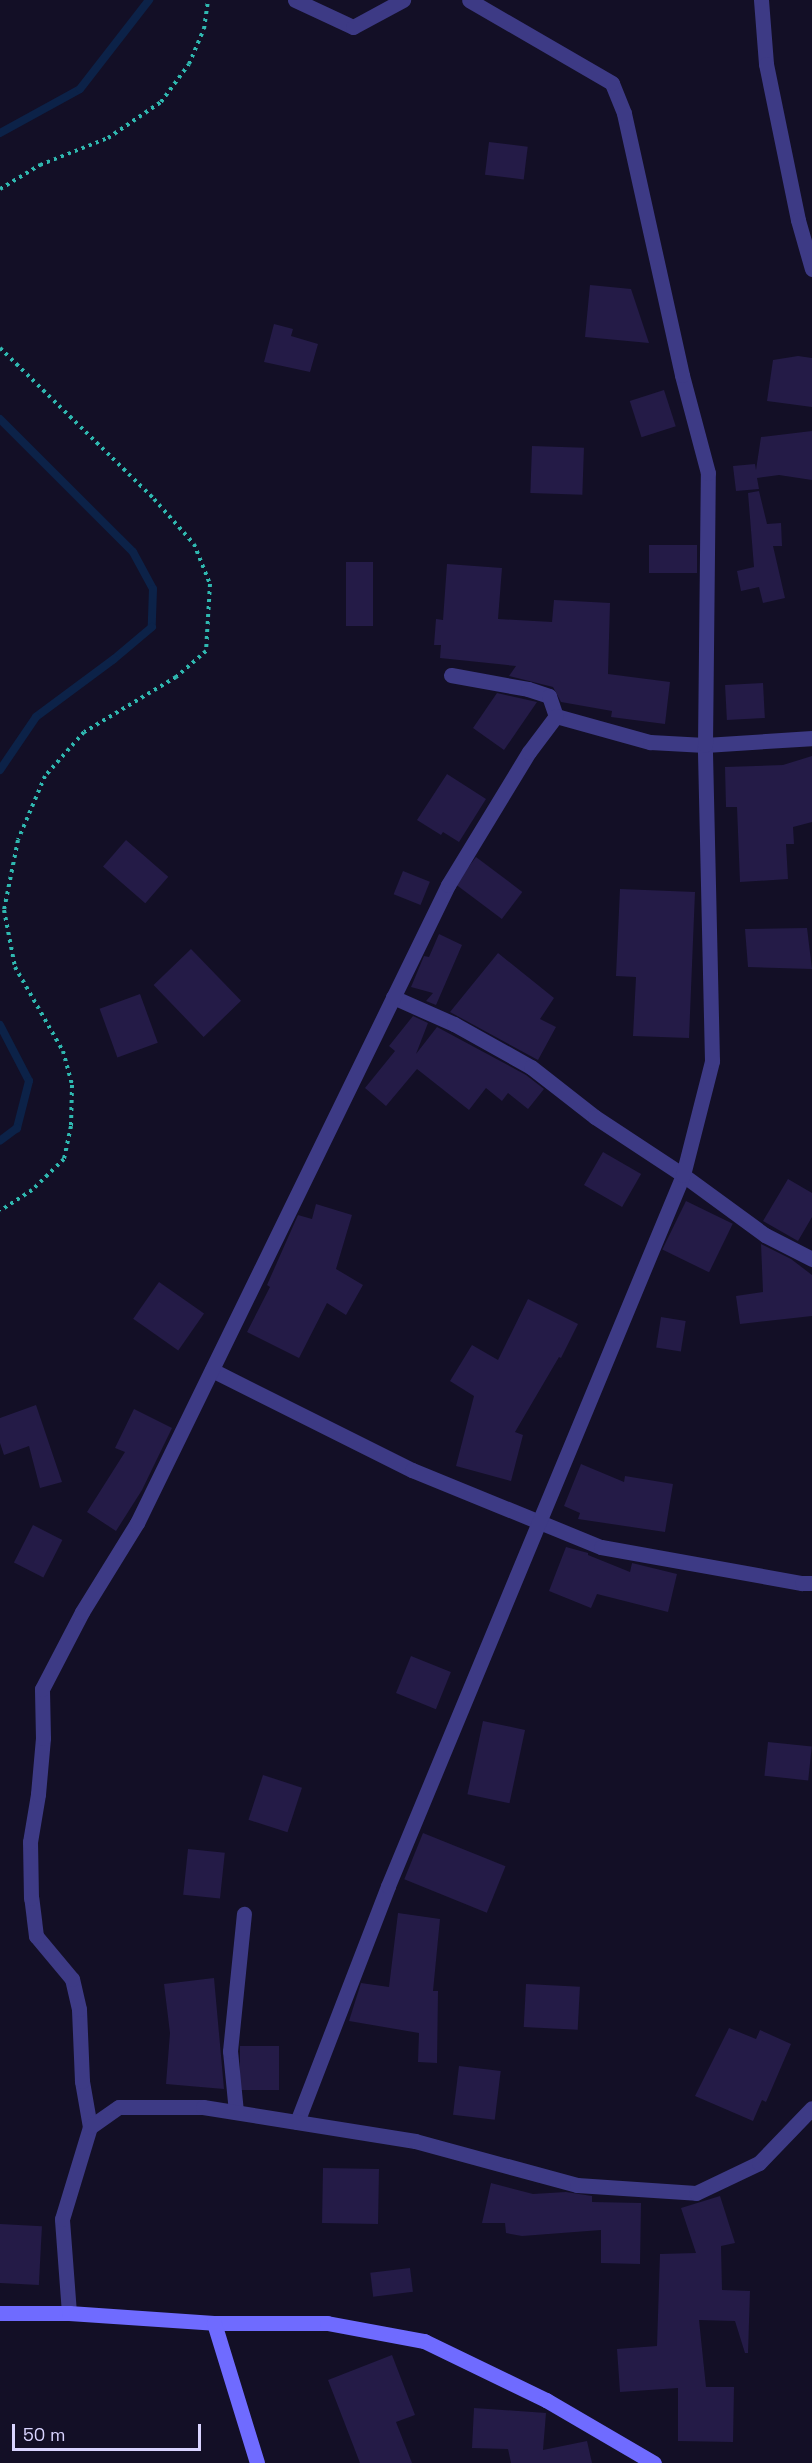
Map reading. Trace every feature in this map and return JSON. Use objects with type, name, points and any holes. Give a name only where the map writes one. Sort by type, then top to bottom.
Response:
[{"type":"main road","points":[[0,2313],[69,2313],[214,2323],[327,2323],[424,2341],[546,2400],[654,2463]]},
{"type":"main road","points":[[214,2323],[257,2463]]},
{"type":"street","points":[[295,0],[353,27],[404,0]]},
{"type":"street","points":[[297,2122],[388,1886],[683,1175],[712,1061],[705,745],[708,473],[682,375],[624,113],[612,83],[469,0]]},
{"type":"street","points":[[761,0],[766,64],[798,220],[812,269]]},
{"type":"street","points":[[451,675],[510,685],[549,696],[556,716]]},
{"type":"street","points":[[556,716],[650,742],[705,745],[812,738]]},
{"type":"street","points":[[69,2313],[62,2219],[90,2127],[82,2080],[79,2008],[72,1979],[36,1936],[31,1898],[30,1842],[39,1782],[42,1689],[82,1612],[137,1523],[448,885],[529,752],[556,716]]},
{"type":"street","points":[[393,997],[454,1024],[531,1067],[595,1117],[683,1175],[765,1235],[812,1259]]},
{"type":"street","points":[[212,1370],[412,1470],[601,1547],[802,1583],[812,1582]]},
{"type":"street","points":[[236,2112],[230,2051],[244,1914]]},
{"type":"street","points":[[90,2127],[120,2107],[203,2107],[415,2141],[577,2185],[696,2193],[759,2163],[812,2108]]},
{"type":"path","points":[[0,189],[40,165],[108,138],[161,102],[189,64],[204,29],[208,0]]},
{"type":"path","points":[[0,348],[154,499],[194,544],[210,584],[206,651],[176,677],[84,732],[45,776],[18,840],[4,910],[15,967],[63,1051],[72,1085],[70,1126],[63,1159],[32,1190],[0,1211]]},
{"type":"building","points":[[489,142],[528,147],[524,180],[485,175]]},
{"type":"building","points":[[590,285],[631,289],[649,343],[585,337]]},
{"type":"building","points":[[274,324],[293,329],[291,336],[318,344],[310,372],[264,362]]},
{"type":"building","points":[[798,356],[812,358],[812,407],[767,401],[773,360]]},
{"type":"building","points":[[664,390],[676,426],[642,437],[630,401]]},
{"type":"building","points":[[812,431],[812,480],[779,475],[757,478],[759,489],[736,491],[733,466],[755,464],[756,470],[761,437]]},
{"type":"building","points":[[532,446],[584,448],[582,495],[530,493]]},
{"type":"building","points":[[759,491],[767,524],[781,523],[782,546],[773,546],[785,598],[763,603],[759,587],[741,591],[737,571],[754,567],[748,493]]},
{"type":"building","points":[[649,545],[697,545],[697,573],[649,573]]},
{"type":"building","points":[[346,562],[373,562],[373,626],[346,626]]},
{"type":"building","points":[[447,564],[502,568],[498,619],[552,622],[554,600],[610,603],[608,674],[670,682],[665,724],[611,717],[612,711],[561,702],[553,687],[509,676],[516,666],[440,658],[441,645],[434,645],[436,619],[443,620]]},
{"type":"building","points":[[763,683],[765,718],[727,720],[725,685]]},
{"type":"building","points":[[497,693],[537,702],[504,750],[473,728]]},
{"type":"building","points":[[812,756],[812,822],[793,827],[794,844],[786,844],[788,879],[740,882],[737,807],[726,807],[725,767],[783,765]]},
{"type":"building","points":[[447,774],[486,799],[459,842],[443,832],[441,835],[417,820]]},
{"type":"building","points":[[126,840],[168,877],[145,903],[103,866]]},
{"type":"building","points":[[476,857],[522,892],[502,919],[456,884]]},
{"type":"building","points":[[403,871],[430,882],[421,905],[394,894]]},
{"type":"building","points":[[620,889],[695,892],[689,1038],[633,1036],[636,977],[616,976]]},
{"type":"building","points":[[807,928],[812,969],[748,967],[745,929]]},
{"type":"building","points":[[439,934],[462,945],[436,1005],[426,1001],[433,993],[411,987],[424,956],[429,957]]},
{"type":"building","points":[[191,949],[241,1001],[204,1037],[154,985]]},
{"type":"building","points":[[498,953],[554,998],[540,1019],[556,1027],[538,1060],[450,1012]]},
{"type":"building","points":[[140,994],[158,1043],[117,1058],[100,1009]]},
{"type":"building","points":[[413,1016],[428,1023],[416,1054],[437,1027],[526,1075],[544,1089],[528,1109],[508,1093],[502,1101],[486,1088],[469,1110],[417,1069],[386,1106],[365,1088],[395,1051],[389,1046]]},
{"type":"building","points":[[603,1152],[641,1174],[622,1207],[584,1185]]},
{"type":"building","points":[[788,1179],[812,1193],[812,1217],[798,1241],[763,1221]]},
{"type":"building","points":[[686,1201],[733,1224],[709,1272],[662,1250]]},
{"type":"building","points":[[316,1204],[352,1215],[336,1269],[363,1285],[346,1315],[327,1303],[299,1358],[247,1332],[270,1287],[267,1285],[298,1215],[312,1219]]},
{"type":"building","points":[[761,1244],[791,1259],[812,1275],[812,1316],[740,1324],[736,1296],[763,1292]]},
{"type":"building","points":[[159,1282],[204,1314],[178,1350],[133,1319]]},
{"type":"building","points":[[528,1299],[578,1324],[561,1358],[559,1357],[515,1432],[523,1435],[511,1481],[456,1466],[474,1396],[450,1381],[472,1345],[498,1360]]},
{"type":"building","points":[[661,1317],[686,1321],[681,1352],[656,1348]]},
{"type":"building","points":[[36,1405],[62,1482],[40,1488],[29,1446],[4,1455],[0,1443],[0,1418]]},
{"type":"building","points":[[134,1409],[172,1428],[142,1490],[116,1531],[87,1512],[125,1452],[115,1448]]},
{"type":"building","points":[[581,1464],[624,1482],[625,1476],[673,1484],[665,1532],[578,1519],[580,1513],[564,1506]]},
{"type":"building","points":[[33,1525],[62,1540],[43,1577],[14,1562]]},
{"type":"building","points":[[566,1547],[588,1553],[588,1555],[630,1572],[632,1563],[677,1574],[668,1612],[597,1594],[591,1608],[549,1591]]},
{"type":"building","points":[[411,1656],[451,1672],[436,1709],[396,1693]]},
{"type":"building","points":[[483,1721],[525,1730],[509,1803],[467,1794]]},
{"type":"building","points":[[768,1742],[812,1747],[808,1780],[764,1776]]},
{"type":"building","points":[[263,1775],[302,1788],[287,1832],[248,1820]]},
{"type":"building","points":[[423,1833],[506,1866],[487,1913],[404,1879]]},
{"type":"building","points":[[188,1849],[225,1853],[220,1899],[183,1895]]},
{"type":"building","points":[[398,1913],[440,1919],[433,1991],[438,1991],[437,2063],[418,2062],[419,2033],[349,2021],[361,1983],[389,1987]]},
{"type":"building","points":[[214,1978],[224,2089],[166,2084],[170,2033],[164,1984]]},
{"type":"building","points":[[526,1984],[580,1987],[578,2030],[524,2027]]},
{"type":"building","points":[[729,2028],[756,2039],[760,2030],[791,2044],[766,2102],[762,2100],[753,2121],[695,2096]]},
{"type":"building","points":[[240,2046],[279,2046],[279,2090],[240,2090]]},
{"type":"building","points":[[459,2066],[501,2071],[495,2120],[453,2115]]},
{"type":"building","points":[[323,2168],[379,2169],[378,2224],[322,2223]]},
{"type":"building","points":[[491,2183],[533,2194],[566,2192],[592,2196],[592,2202],[641,2203],[640,2264],[601,2263],[601,2230],[522,2236],[506,2233],[505,2223],[482,2223]]},
{"type":"building","points":[[720,2196],[735,2243],[721,2246],[722,2290],[750,2291],[748,2353],[745,2353],[735,2321],[699,2320],[706,2387],[734,2387],[733,2442],[678,2441],[678,2388],[620,2392],[617,2349],[657,2346],[660,2254],[696,2253],[681,2208]]},
{"type":"building","points":[[0,2224],[42,2226],[39,2285],[0,2283]]},
{"type":"building","points":[[410,2268],[413,2292],[373,2297],[370,2273]]},
{"type":"building","points":[[392,2355],[415,2415],[396,2422],[412,2463],[360,2463],[328,2380]]},
{"type":"building","points":[[474,2408],[546,2413],[543,2450],[587,2441],[592,2463],[511,2463],[508,2449],[472,2448]]},
{"type":"waterway","points":[[0,133],[80,89],[149,0]]},
{"type":"waterway","points":[[0,419],[133,552],[153,589],[152,627],[114,659],[36,717],[0,770]]},
{"type":"waterway","points":[[0,1025],[29,1081],[17,1128],[0,1141]]}]
